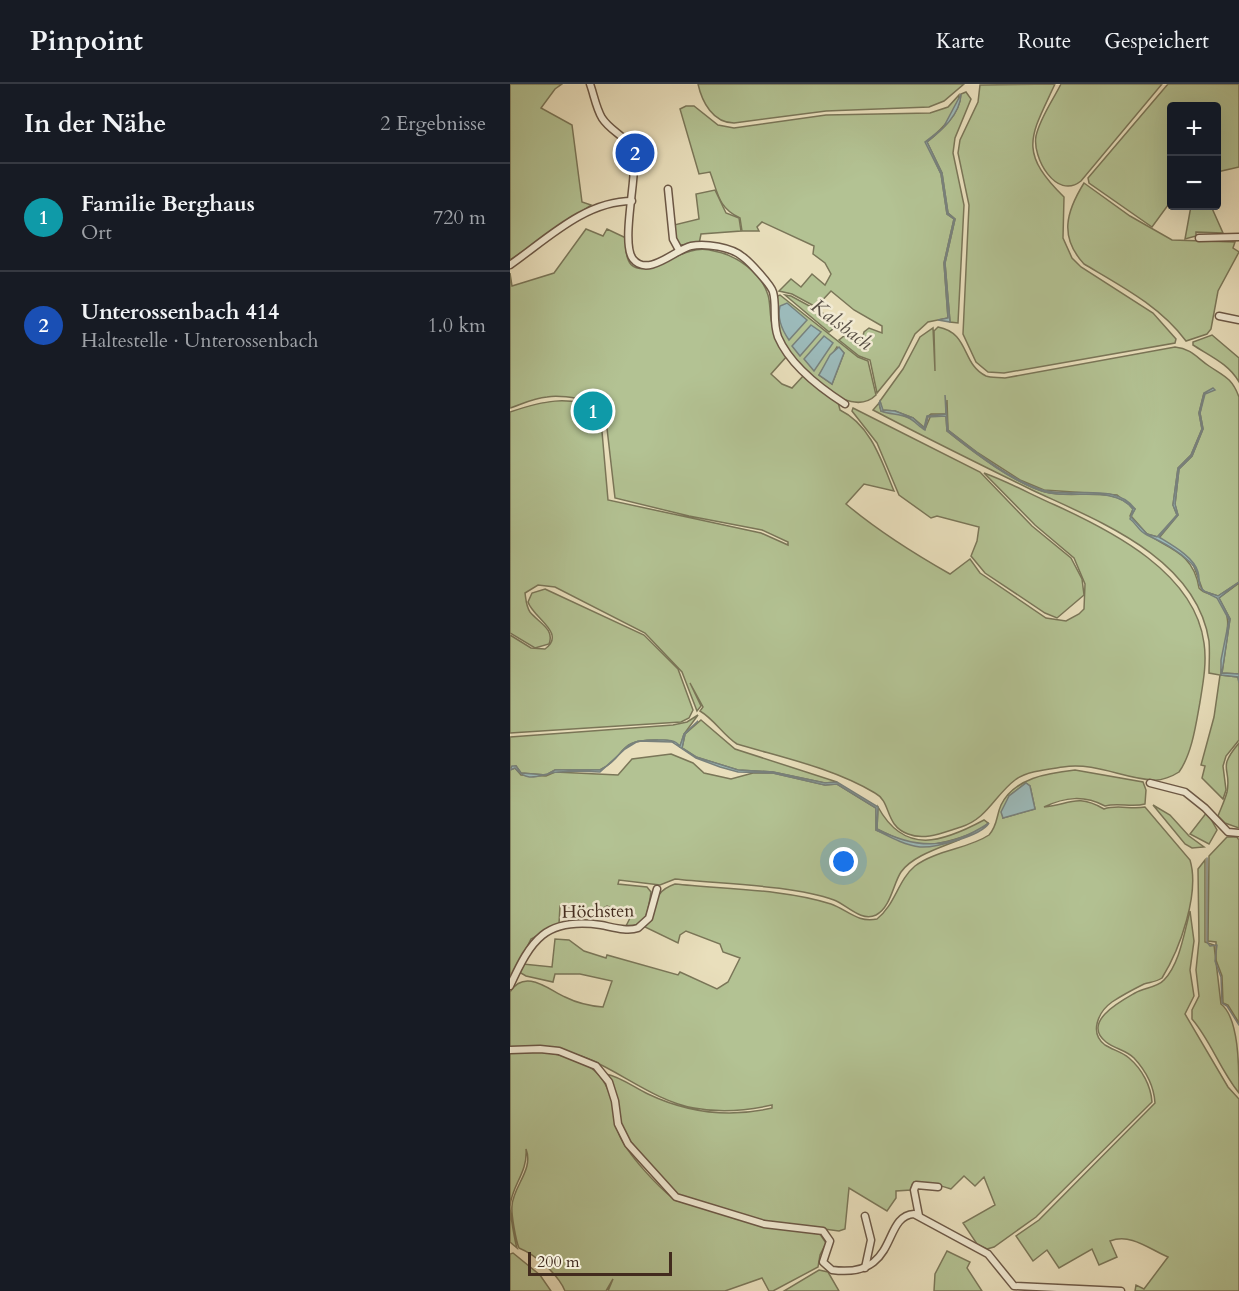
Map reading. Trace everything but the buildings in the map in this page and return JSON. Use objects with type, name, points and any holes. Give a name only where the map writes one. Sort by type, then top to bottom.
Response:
[{"type":"street","points":[[590,84],[600,115],[628,140],[633,149],[629,232],[632,258],[637,263],[648,265],[680,250],[706,245],[743,257],[773,293],[774,326],[789,354],[817,384],[845,404]]},
{"type":"street","points":[[668,189],[673,239],[680,250]]},
{"type":"street","points":[[510,265],[591,208],[616,201],[632,201]]},
{"type":"street","points":[[1199,238],[1239,237]]},
{"type":"street","points":[[1219,316],[1239,320]]},
{"type":"street","points":[[1150,783],[1185,792],[1205,808],[1228,832],[1239,833]]},
{"type":"street","name":"Höchsten","points":[[510,986],[528,948],[546,932],[558,925],[577,924],[638,928],[649,918],[657,889]]},
{"type":"street","points":[[510,1050],[540,1049],[559,1052],[596,1066],[609,1082],[615,1101],[618,1124],[628,1144],[675,1197],[696,1206],[764,1224],[823,1231],[830,1241],[823,1258],[824,1266],[837,1271],[873,1265],[904,1217],[919,1216],[960,1241],[988,1254],[1019,1290],[1121,1291]]},
{"type":"street","points":[[919,1216],[914,1190],[916,1185],[938,1187]]},
{"type":"street","points":[[865,1216],[871,1240],[865,1268]]},
{"type":"green space","points":[[510,84],[562,84],[555,89],[541,108],[572,125],[582,202],[591,205],[510,260]]},
{"type":"green space","points":[[698,84],[964,84],[944,101],[929,107],[826,111],[734,123],[714,115],[702,98]]},
{"type":"green space","points":[[1055,84],[1035,130],[1034,155],[1049,181],[1064,197],[1063,238],[1072,258],[1081,267],[1153,313],[1176,339],[1175,343],[1004,373],[988,372],[976,362],[963,334],[969,205],[958,153],[960,140],[978,102],[980,85]]},
{"type":"green space","points":[[1061,84],[1162,84],[1081,181],[1072,186],[1055,181],[1048,174],[1042,165],[1036,145],[1040,123]]},
{"type":"green space","points":[[1168,84],[1239,84],[1239,167],[1221,171],[1221,102],[1167,102],[1167,206],[1152,227],[1089,183],[1088,178]]},
{"type":"green space","points":[[966,92],[971,99],[955,138],[953,153],[964,205],[958,323],[950,322],[945,263],[955,219],[948,213],[942,173],[927,142],[954,115],[961,94]]},
{"type":"green space","points":[[959,95],[952,115],[943,127],[926,142],[941,174],[947,214],[954,219],[944,263],[948,318],[928,322],[915,334],[899,366],[877,393],[870,360],[859,356],[839,340],[844,336],[855,343],[862,339],[864,332],[869,328],[882,333],[882,326],[854,310],[831,291],[816,307],[792,294],[779,291],[791,279],[801,287],[812,274],[825,285],[831,274],[825,263],[813,254],[814,246],[762,222],[757,227],[759,231],[742,231],[740,218],[723,205],[710,172],[699,174],[680,109],[694,106],[718,125],[734,128],[826,115],[930,113],[948,107]]},
{"type":"green space","points":[[1084,183],[1130,216],[1172,240],[1235,242],[1233,248],[1239,252],[1218,291],[1211,329],[1207,334],[1186,341],[1152,307],[1084,264],[1071,244],[1068,224],[1069,214]]},
{"type":"green space","points":[[715,190],[726,213],[739,218],[741,231],[701,234],[699,244],[679,245],[675,239],[674,225],[699,219],[696,194]]},
{"type":"green space","points":[[1190,210],[1213,210],[1223,233],[1196,232],[1196,236],[1185,239]]},
{"type":"green space","points":[[586,229],[603,236],[607,229],[626,238],[627,255],[631,264],[638,268],[648,268],[691,251],[705,250],[731,256],[754,272],[765,287],[772,323],[787,356],[771,374],[782,384],[792,388],[804,375],[838,402],[840,410],[860,425],[868,435],[894,491],[864,484],[846,504],[923,558],[950,574],[970,559],[980,573],[1046,618],[1066,621],[1084,609],[1085,584],[1074,558],[1035,525],[984,473],[1101,528],[1125,542],[1168,575],[1185,596],[1197,618],[1205,650],[1205,665],[1195,729],[1187,757],[1179,772],[1156,780],[1075,766],[1032,772],[1015,780],[984,813],[970,823],[934,835],[914,836],[900,830],[891,819],[880,797],[859,784],[808,764],[737,744],[700,711],[703,707],[690,683],[701,706],[697,711],[682,672],[645,633],[555,587],[538,585],[525,593],[530,612],[550,634],[549,644],[535,648],[510,633],[510,412],[522,408],[566,401],[600,409],[608,500],[761,533],[788,545],[788,542],[762,530],[689,516],[615,498],[605,411],[595,403],[569,397],[553,397],[537,399],[510,408],[510,273],[512,286],[554,273]]},
{"type":"green space","points":[[780,295],[858,357],[868,361],[876,395],[864,402],[851,402],[822,387],[809,375],[787,349],[781,338],[775,297]],"holes":[[[837,347],[844,353],[832,384],[819,375]]]},
{"type":"green space","points":[[785,295],[791,296],[841,323],[829,332]]},
{"type":"green space","points":[[938,327],[948,330],[955,336],[961,342],[972,364],[978,371],[990,377],[1005,378],[1175,347],[1190,352],[1227,378],[1239,397],[1239,582],[1218,596],[1203,591],[1193,564],[1159,538],[1178,515],[1175,505],[1179,469],[1192,456],[1203,429],[1200,413],[1204,393],[1199,413],[1202,429],[1191,455],[1178,468],[1173,505],[1177,515],[1158,537],[1147,534],[1131,516],[1135,509],[1117,495],[1044,490],[1020,480],[978,453],[948,430],[947,400],[946,414],[931,414],[927,417],[925,428],[913,418],[895,411],[882,410],[880,401],[903,369],[920,337],[933,328],[935,371],[934,331]]},
{"type":"green space","points":[[1212,335],[1239,358],[1239,382],[1225,365],[1193,345],[1193,342]]},
{"type":"green space","points":[[879,403],[881,411],[895,412],[912,419],[925,429],[931,415],[946,416],[947,431],[994,466],[1033,488],[1056,494],[1104,495],[1125,501],[1133,509],[1130,516],[1138,527],[1179,553],[1188,562],[1195,573],[1199,588],[1216,597],[1223,604],[1228,623],[1221,675],[1238,677],[1239,683],[1239,740],[1226,756],[1223,766],[1226,790],[1223,799],[1202,778],[1205,766],[1201,765],[1214,717],[1220,675],[1209,673],[1209,641],[1200,612],[1185,586],[1165,564],[1114,529],[972,461],[873,410]]},
{"type":"green space","points":[[853,408],[980,472],[1032,526],[1071,558],[1082,579],[1084,595],[1057,618],[1045,613],[985,573],[971,556],[979,527],[937,516],[931,518],[899,495],[877,443],[852,411]]},
{"type":"green space","points":[[1239,583],[1239,674],[1222,673],[1230,619],[1219,598]]},
{"type":"green space","points":[[545,589],[644,635],[678,669],[693,710],[689,718],[681,722],[510,733],[510,635],[531,648],[545,649],[551,643],[551,631],[528,602],[532,593]]},
{"type":"green space","points":[[698,715],[684,734],[680,747],[667,740],[635,742],[623,749],[609,765],[600,770],[555,770],[546,775],[521,773],[516,766],[510,768],[510,737],[673,725],[687,722]]},
{"type":"green space","points":[[701,720],[735,749],[837,782],[825,783],[773,772],[738,770],[696,757],[682,748],[685,734]]},
{"type":"green space","points":[[1239,743],[1239,828],[1225,823],[1218,816],[1227,792],[1226,764]]},
{"type":"green space","points":[[671,754],[693,763],[704,773],[731,779],[753,773],[773,773],[825,785],[837,784],[876,808],[876,830],[910,843],[935,844],[961,839],[929,852],[906,866],[898,877],[885,907],[870,917],[860,915],[834,900],[778,888],[675,879],[660,885],[619,880],[618,884],[647,887],[651,892],[648,911],[643,921],[633,926],[626,926],[631,916],[607,906],[596,912],[560,906],[559,924],[531,939],[510,981],[510,770],[515,768],[521,775],[546,776],[555,772],[618,775],[632,759]]},
{"type":"green space","points":[[1075,770],[1143,782],[1146,790],[1145,804],[1105,806],[1090,800],[1067,799],[1044,807],[1079,801],[1104,809],[1145,807],[1190,860],[1192,888],[1190,904],[1181,937],[1162,978],[1144,984],[1112,1002],[1103,1011],[1097,1023],[1097,1035],[1100,1040],[1129,1058],[1142,1073],[1148,1084],[1152,1102],[1036,1217],[994,1247],[987,1249],[977,1244],[963,1223],[995,1205],[984,1177],[975,1186],[964,1176],[951,1189],[926,1183],[912,1185],[911,1190],[896,1191],[896,1198],[887,1211],[849,1188],[845,1229],[839,1231],[764,1221],[678,1196],[624,1134],[606,1074],[678,1106],[709,1112],[740,1113],[772,1108],[772,1105],[733,1111],[680,1105],[581,1056],[551,1049],[510,1047],[510,992],[516,985],[530,981],[574,1001],[603,1007],[612,981],[580,974],[555,974],[553,982],[526,976],[519,972],[523,964],[552,967],[555,939],[569,940],[584,951],[606,958],[607,955],[678,975],[680,972],[717,989],[728,982],[740,958],[723,952],[720,944],[686,931],[680,935],[678,943],[645,927],[658,897],[667,888],[675,884],[794,895],[831,904],[858,918],[877,919],[888,907],[904,878],[915,866],[932,856],[972,844],[989,835],[1001,805],[1014,789],[1023,783],[1043,775]],"holes":[[[1026,783],[1030,786],[1035,809],[1003,818],[1009,796]]]},
{"type":"green space","points":[[1153,805],[1170,815],[1189,836],[1204,847],[1192,848],[1185,844]]},
{"type":"green space","points":[[878,807],[889,823],[900,833],[926,840],[954,834],[984,820],[988,823],[976,832],[955,839],[917,845],[877,829]]},
{"type":"green space","points":[[1207,812],[1217,830],[1209,844],[1190,834]]},
{"type":"green space","points":[[1227,837],[1237,837],[1239,840],[1239,1023],[1228,1005],[1223,1003],[1222,976],[1216,960],[1216,942],[1208,941],[1209,856]]},
{"type":"green space","points":[[1205,860],[1205,942],[1214,945],[1221,1004],[1227,1011],[1235,1031],[1239,1093],[1192,1019],[1192,1010],[1199,996],[1196,970],[1199,941],[1198,869]]},
{"type":"green space","points":[[1190,911],[1194,941],[1190,970],[1194,996],[1185,1014],[1228,1087],[1239,1099],[1239,1291],[1135,1291],[1136,1285],[1144,1289],[1168,1257],[1133,1240],[1118,1239],[1110,1241],[1117,1257],[1099,1265],[1092,1249],[1059,1268],[1047,1250],[1033,1261],[1016,1236],[1039,1220],[1155,1103],[1149,1079],[1142,1068],[1131,1055],[1106,1042],[1099,1034],[1098,1027],[1106,1013],[1121,1001],[1164,980],[1178,956]]},
{"type":"green space","points":[[544,1052],[568,1057],[587,1065],[602,1079],[608,1089],[623,1142],[644,1170],[675,1200],[763,1225],[820,1234],[826,1243],[820,1255],[818,1267],[773,1291],[769,1291],[762,1278],[725,1291],[608,1291],[613,1279],[606,1291],[565,1291],[546,1266],[519,1248],[518,1245],[512,1206],[527,1164],[526,1149],[526,1158],[513,1192],[510,1207],[510,1053]]},
{"type":"green space","points":[[510,1207],[513,1228],[517,1248],[510,1242]]},
{"type":"green space","points":[[947,1251],[970,1262],[967,1268],[982,1291],[934,1291],[935,1274]]},
{"type":"green space","points":[[513,1253],[540,1275],[551,1291],[510,1291],[510,1254]]},
{"type":"green space","points":[[819,1270],[828,1272],[839,1291],[784,1291]]},
{"type":"water","points":[[961,94],[954,115],[943,128]]},
{"type":"water","points":[[942,129],[927,142],[942,173],[948,213],[955,219],[945,263],[950,322],[938,320],[948,318],[944,263],[954,219],[947,214],[941,174],[925,142]]},
{"type":"water","points":[[787,303],[807,320],[789,340],[782,328],[779,315],[780,306]]},
{"type":"water","points":[[811,325],[821,332],[800,356],[792,346]]},
{"type":"water","points":[[824,336],[833,343],[814,371],[804,359]]},
{"type":"water","points":[[839,347],[844,353],[832,384],[819,375],[830,355]]},
{"type":"water","points":[[1213,388],[1215,390],[1205,394],[1200,413],[1203,429],[1192,456],[1179,469],[1175,504],[1178,515],[1159,537],[1192,561],[1198,572],[1200,587],[1198,574],[1191,563],[1170,547],[1142,532],[1130,519],[1133,509],[1126,502],[1106,495],[1050,493],[1024,484],[996,467],[947,431],[946,416],[928,417],[925,430],[909,418],[881,411],[880,401],[883,410],[895,411],[913,418],[924,428],[927,416],[946,414],[945,395],[948,430],[996,466],[1022,482],[1047,491],[1094,492],[1117,496],[1127,501],[1135,509],[1131,517],[1147,534],[1157,537],[1177,515],[1173,505],[1178,468],[1191,455],[1202,429],[1199,413],[1204,393]]},
{"type":"water","points":[[1239,582],[1219,598],[1230,619],[1222,673],[1239,674],[1239,683],[1238,677],[1221,675],[1221,660],[1229,620],[1217,598],[1206,592],[1218,596]]},
{"type":"water","points":[[698,721],[685,734],[682,748],[696,757],[738,770],[773,772],[825,783],[837,782],[878,807],[877,829],[907,841],[934,844],[948,842],[961,838],[989,823],[977,832],[957,840],[927,847],[914,846],[876,830],[876,808],[837,784],[825,785],[773,773],[738,772],[696,758],[672,742],[641,741],[670,740],[680,746],[684,734]]},
{"type":"water","points":[[512,766],[516,766],[521,773],[544,775],[530,777],[520,773],[515,768],[510,770]]},
{"type":"water","points":[[606,766],[600,772],[568,771],[549,774],[555,770],[600,770]]},
{"type":"water","points":[[1026,783],[1030,786],[1035,809],[1003,818],[1001,812],[1009,796]]},
{"type":"waterway","points":[[1207,858],[1207,942],[1210,946],[1217,945],[1215,961],[1221,977],[1222,1003],[1227,1006],[1239,1025]]},
{"type":"place","name":"Unterossenbach 414","points":[[635,153]]},
{"type":"place","name":"Familie Berghaus","points":[[593,411]]},
{"type":"water label","name":"Kalsbach","points":[[842,324]]}]
